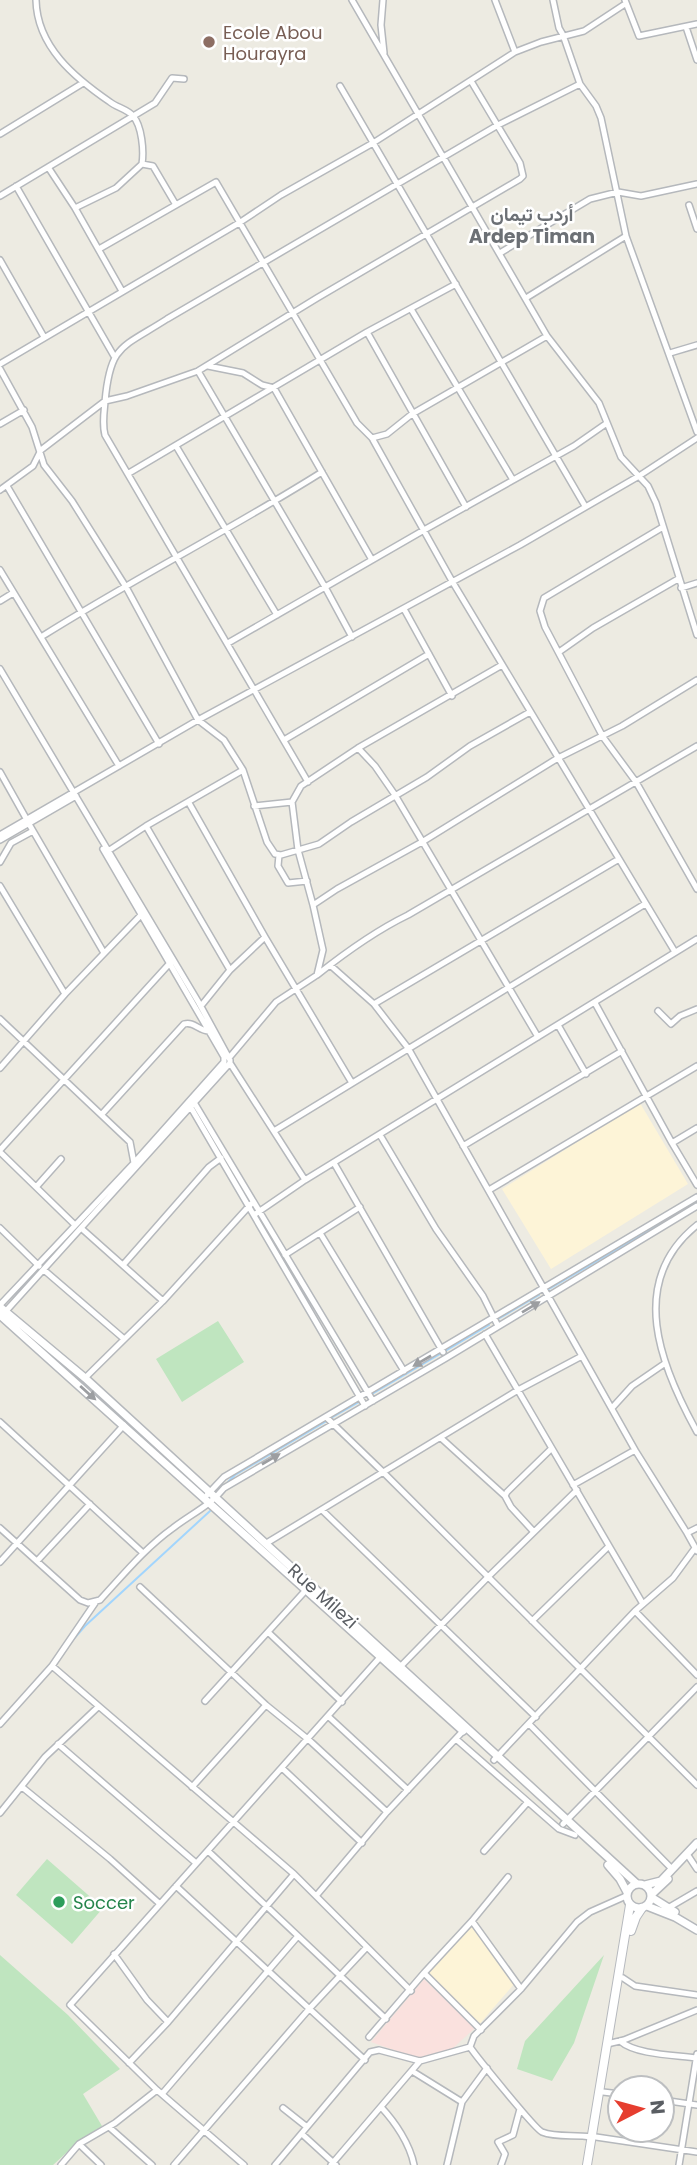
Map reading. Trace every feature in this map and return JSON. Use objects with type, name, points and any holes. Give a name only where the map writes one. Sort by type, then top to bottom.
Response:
[{"type":"main road","points":[[589,2165],[613,2043],[628,1898]]},
{"type":"main road","points":[[594,2137],[632,1927],[644,1907]]},
{"type":"street","points":[[36,0],[42,29],[57,58],[83,83],[133,116],[143,146],[142,164],[116,188],[75,208]]},
{"type":"street","points":[[352,0],[547,336],[599,403],[621,457],[652,495],[697,635]]},
{"type":"street","points":[[383,0],[381,25],[384,56]]},
{"type":"street","points":[[495,0],[515,52]]},
{"type":"street","points":[[553,0],[559,28],[564,35],[580,84],[601,118],[626,236],[697,432]]},
{"type":"street","points":[[0,364],[239,223],[281,195],[373,143],[515,52],[584,31],[625,2],[639,36],[697,24]]},
{"type":"street","points":[[686,27],[697,60]]},
{"type":"street","points":[[0,196],[155,103],[172,78],[184,79]]},
{"type":"street","points":[[0,490],[33,466],[41,450],[105,401],[208,366],[292,313],[501,192],[523,176],[520,163],[471,81]]},
{"type":"street","points":[[0,134],[83,83]]},
{"type":"street","points":[[308,782],[105,435],[103,421],[108,370],[114,356],[124,347],[167,319],[498,125],[580,84]]},
{"type":"street","points":[[340,86],[585,506]]},
{"type":"street","points":[[142,164],[153,166],[176,205]]},
{"type":"street","points":[[48,167],[75,208],[122,291]]},
{"type":"street","points":[[99,249],[216,182],[357,424],[372,438],[452,581],[675,953]]},
{"type":"street","points":[[500,253],[590,199],[618,192],[641,196],[697,184]]},
{"type":"street","points":[[16,186],[114,356]]},
{"type":"street","points":[[689,205],[697,229]]},
{"type":"street","points":[[526,298],[626,236]]},
{"type":"street","points":[[0,260],[44,338]]},
{"type":"street","points":[[129,473],[367,332],[456,284]]},
{"type":"street","points":[[411,309],[513,480]]},
{"type":"street","points":[[367,332],[466,507]]},
{"type":"street","points":[[372,438],[387,434],[412,414],[547,336]]},
{"type":"street","points":[[670,353],[697,345]]},
{"type":"street","points":[[208,366],[243,373],[262,385],[274,388],[372,560]]},
{"type":"street","points":[[0,369],[24,410],[41,450],[44,466],[72,501],[126,587],[198,720],[224,740],[243,770],[273,853],[279,855],[319,844],[427,777],[470,746],[530,712]]},
{"type":"street","points":[[198,371],[352,637]]},
{"type":"street","points":[[0,424],[24,410]]},
{"type":"street","points":[[228,643],[556,456],[607,423]]},
{"type":"street","points":[[0,837],[198,720],[520,545],[639,476],[697,438]]},
{"type":"street","points":[[176,446],[277,615]]},
{"type":"street","points":[[41,637],[322,472]]},
{"type":"street","points":[[7,486],[159,744]]},
{"type":"street","points":[[663,527],[544,598],[540,611],[603,737],[636,782],[697,889]]},
{"type":"street","points":[[0,570],[119,766]]},
{"type":"street","points":[[559,652],[593,628],[678,579]]},
{"type":"street","points":[[681,589],[697,583]]},
{"type":"street","points":[[0,601],[13,593]]},
{"type":"street","points":[[404,609],[452,695]]},
{"type":"street","points":[[284,740],[429,654]]},
{"type":"street","points":[[317,975],[323,950],[298,850],[292,802],[301,786],[358,748],[502,665]]},
{"type":"street","points":[[0,669],[201,1006],[229,1060],[305,1180]]},
{"type":"street","points":[[0,675],[74,794],[224,1057],[224,1062],[192,1104],[134,1163],[1,1311]]},
{"type":"street","points":[[313,905],[558,758],[603,737],[697,680]]},
{"type":"street","points":[[78,1226],[192,1104],[271,1007],[388,925],[589,811],[697,746]]},
{"type":"street","points":[[358,748],[375,766],[395,795],[538,1037]]},
{"type":"street","points":[[108,851],[243,770]]},
{"type":"street","points":[[0,774],[104,953]]},
{"type":"street","points":[[254,806],[292,802]]},
{"type":"street","points":[[189,803],[352,1083]]},
{"type":"street","points":[[146,826],[230,970]]},
{"type":"street","points":[[0,862],[11,843],[33,831]]},
{"type":"street","points":[[279,855],[278,866],[288,883],[307,881]]},
{"type":"street","points":[[374,1004],[619,859]]},
{"type":"street","points":[[0,886],[65,994]]},
{"type":"street","points":[[0,905],[9,900]]},
{"type":"street","points":[[274,1130],[645,904]]},
{"type":"street","points":[[0,1068],[65,994],[141,915]]},
{"type":"street","points":[[201,1006],[230,970],[265,937]]},
{"type":"street","points":[[256,1213],[305,1180],[697,940]]},
{"type":"street","points":[[163,1301],[78,1226],[0,1151],[170,963]]},
{"type":"street","points":[[330,965],[374,1004],[408,1048],[635,1450],[696,1550],[673,1578],[635,1611],[496,1759]]},
{"type":"street","points":[[594,1003],[697,1185]]},
{"type":"street","points":[[658,1011],[671,1024],[680,1016],[697,1009]]},
{"type":"street","points":[[0,1018],[132,1144],[134,1163]]},
{"type":"street","points":[[102,1114],[184,1024],[194,1024],[202,1030],[210,1031]]},
{"type":"street","points":[[558,1026],[586,1073]]},
{"type":"street","points":[[463,1146],[622,1051]]},
{"type":"street","points":[[489,1190],[697,1066]]},
{"type":"street","points":[[192,1104],[221,1158],[251,1204]]},
{"type":"street","points":[[192,1104],[365,1406]]},
{"type":"street","points":[[672,1143],[697,1128]]},
{"type":"street","points":[[380,1135],[436,1229],[483,1296],[498,1326]]},
{"type":"street","points":[[123,1265],[209,1167],[221,1158]]},
{"type":"street","points":[[37,1186],[61,1159]]},
{"type":"street","points":[[334,1163],[446,1358]]},
{"type":"street","points":[[210,1498],[224,1477],[697,1197]]},
{"type":"street","points":[[85,1378],[163,1301],[251,1204]]},
{"type":"street","points":[[0,1724],[52,1666],[95,1603],[143,1553],[210,1498],[697,1206]]},
{"type":"street","points":[[285,1255],[360,1207]]},
{"type":"street","points":[[256,1213],[285,1255],[373,1401]]},
{"type":"street","points":[[697,1225],[678,1243],[662,1273],[655,1320],[670,1381],[697,1432]]},
{"type":"street","points":[[0,1228],[123,1338]]},
{"type":"street","points":[[320,1233],[404,1371]]},
{"type":"street","name":"Rue Milezi","points":[[1,1311],[85,1378],[306,1590],[400,1667],[463,1731],[496,1759]]},
{"type":"street","name":"Rue Milezi","points":[[1,1311],[124,1426],[265,1544],[564,1822],[641,1884],[651,1896]]},
{"type":"street","points":[[485,1334],[643,1604]]},
{"type":"street","points":[[265,1544],[518,1390],[582,1356]]},
{"type":"street","points":[[612,1408],[632,1386],[664,1364]]},
{"type":"street","points":[[326,1417],[697,1785]]},
{"type":"street","points":[[0,1422],[143,1553]]},
{"type":"street","points":[[0,1562],[124,1426]]},
{"type":"street","points":[[441,1438],[505,1496],[511,1507],[534,1532]]},
{"type":"street","points":[[505,1496],[551,1449]]},
{"type":"street","points":[[400,1667],[575,1488],[635,1450]]},
{"type":"street","points":[[37,1562],[90,1504]]},
{"type":"street","points":[[322,1510],[536,1717]]},
{"type":"street","points":[[0,1528],[80,1600],[95,1603]]},
{"type":"street","points":[[687,1534],[697,1528]]},
{"type":"street","points":[[532,1621],[608,1547]]},
{"type":"street","points":[[139,1587],[387,1812]]},
{"type":"street","points":[[205,1701],[306,1590]]},
{"type":"street","points":[[635,1611],[697,1675]]},
{"type":"street","points":[[269,1633],[342,1702]]},
{"type":"street","points":[[244,2165],[160,2092],[70,2005],[383,1655]]},
{"type":"street","points":[[52,1666],[294,1874],[411,1991]]},
{"type":"street","points":[[564,1822],[697,1687]]},
{"type":"street","points":[[192,1787],[266,1705]]},
{"type":"street","points":[[0,1813],[45,1757],[98,1707]]},
{"type":"street","points":[[329,1717],[408,1790]]},
{"type":"street","points":[[528,1724],[673,1869]]},
{"type":"street","points":[[316,1896],[387,1812],[463,1731]]},
{"type":"street","points":[[456,1739],[559,1829],[575,1835]]},
{"type":"street","points":[[58,1744],[196,1863]]},
{"type":"street","points":[[282,1768],[362,1843]]},
{"type":"street","points":[[22,1787],[160,1904]]},
{"type":"street","points":[[484,1851],[527,1803]]},
{"type":"street","name":"Rue Milezi","points":[[564,1822],[611,1868],[628,1898]]},
{"type":"street","points":[[628,1898],[631,1887],[661,1881],[697,1843]]},
{"type":"street","points":[[644,1907],[651,1896],[697,1849]]},
{"type":"street","points":[[208,1851],[386,2019]]},
{"type":"street","points":[[690,1857],[697,1868]]},
{"type":"street","points":[[129,2063],[168,2022],[294,1874]]},
{"type":"street","points":[[369,2037],[508,1877]]},
{"type":"street","points":[[176,1886],[365,2060]]},
{"type":"street","points":[[668,1908],[697,1891]]},
{"type":"street","points":[[651,1896],[697,1928]]},
{"type":"street","points":[[470,2047],[474,2036],[521,1989],[577,1922],[590,1912],[628,1898],[697,1928]]},
{"type":"street","points":[[472,1921],[521,1989]]},
{"type":"street","points":[[61,2165],[79,2144],[160,2092],[298,1936]]},
{"type":"street","points":[[174,2165],[340,1973],[367,1947]]},
{"type":"street","points":[[114,1954],[147,2000],[168,2022]]},
{"type":"street","points":[[424,1973],[481,2030]]},
{"type":"street","points":[[623,1978],[635,1986],[697,1995]]},
{"type":"street","points":[[613,2043],[697,2010]]},
{"type":"street","points":[[613,2043],[641,2050],[697,2056],[694,2105],[679,2165]]},
{"type":"street","points":[[275,2165],[370,2052],[379,2050],[420,2061],[470,2047]]},
{"type":"street","points":[[470,2047],[536,2128],[543,2132],[697,2151]]},
{"type":"street","points":[[302,2134],[333,2164],[420,2061]]},
{"type":"street","points":[[447,2165],[462,2102],[487,2068]]},
{"type":"street","points":[[412,2071],[462,2102]]},
{"type":"street","points":[[676,2102],[694,2105]]},
{"type":"street","points":[[380,2107],[395,2124],[411,2152],[414,2165]]},
{"type":"street","points":[[283,2108],[307,2127]]},
{"type":"street","points":[[500,2165],[505,2154],[499,2142],[513,2135],[520,2109]]},
{"type":"street","points":[[109,2127],[152,2165]]},
{"type":"street","points":[[79,2144],[101,2165]]},
{"type":"shaded area","points":[[640,1103],[688,1184],[551,1269],[502,1189]]},
{"type":"shaded area","points":[[471,1922],[515,1983],[476,2028],[424,1975]]},
{"type":"shaded area","points":[[424,1979],[475,2028],[453,2048],[422,2060],[371,2042]]},
{"type":"green space","points":[[218,1321],[244,1362],[182,1402],[156,1359]]},
{"type":"green space","name":"Soccer","points":[[47,1859],[103,1908],[72,1944],[16,1895]]},
{"type":"green space","points":[[0,1955],[68,2015],[120,2069],[83,2094],[102,2126],[76,2144],[53,2165],[0,2165]]},
{"type":"green space","points":[[604,1955],[574,2043],[552,2081],[517,2069],[525,2041]]},
{"type":"waterway","points":[[549,1289],[697,1202]]},
{"type":"waterway","points":[[498,1319],[539,1295]]},
{"type":"waterway","points":[[447,1350],[489,1325]]},
{"type":"waterway","points":[[372,1394],[440,1354]]},
{"type":"waterway","points":[[331,1418],[359,1402]]},
{"type":"waterway","points":[[226,1484],[235,1475],[325,1422]]},
{"type":"waterway","points":[[71,1642],[210,1511]]},
{"type":"place","name":"Ecole Abou Hourayra","points":[[209,42]]},
{"type":"place","name":"Soccer","points":[[59,1902]]},
{"type":"district","name":"أردب تيمان Ardep Timan","points":[[532,225]]}]
